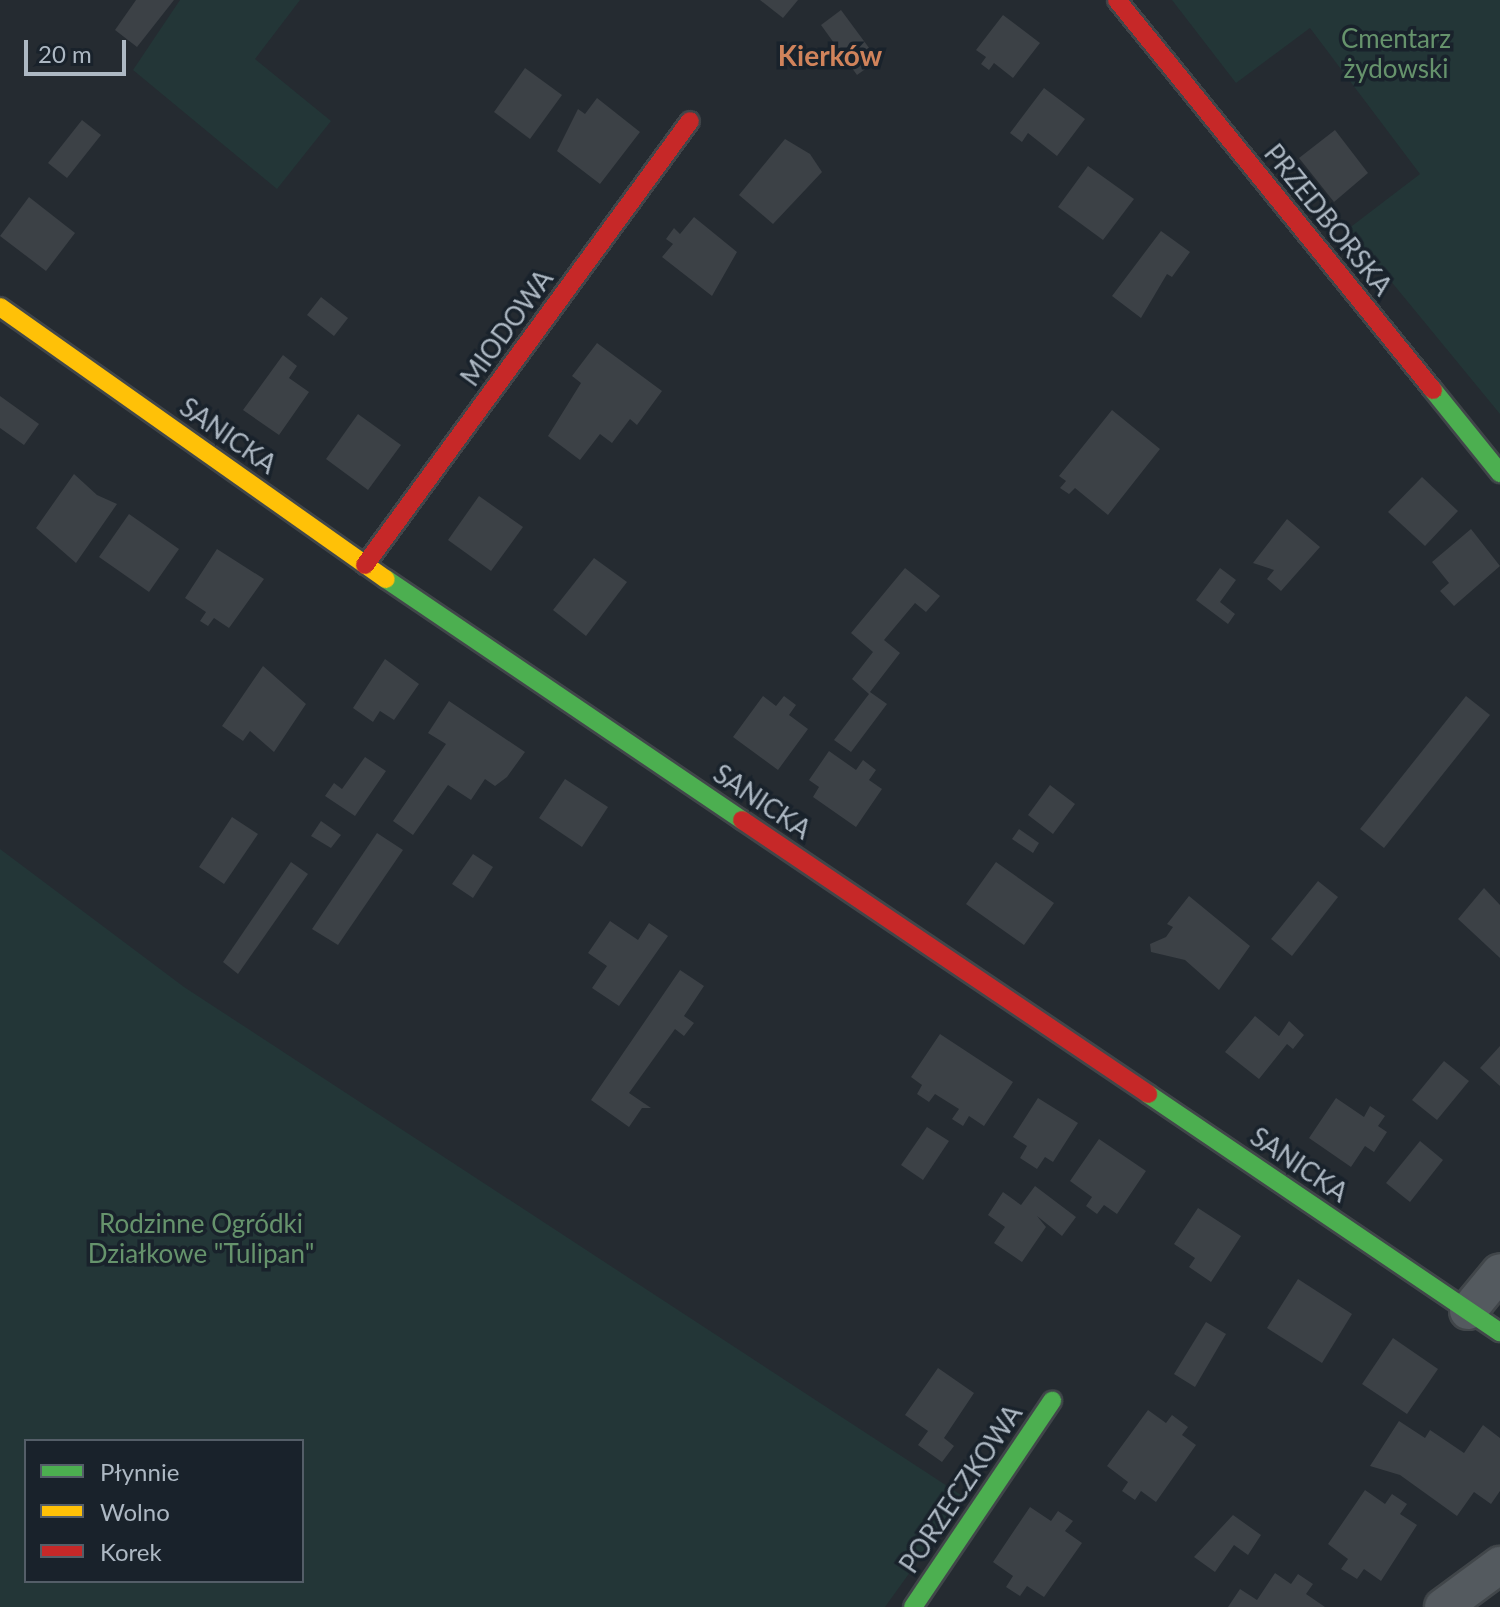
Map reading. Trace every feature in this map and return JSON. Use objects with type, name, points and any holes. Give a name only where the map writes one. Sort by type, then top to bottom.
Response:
[{"type":"street","name":"PRZEDBORSKA","points":[[1117,0],[1500,473]]},
{"type":"street","name":"MIODOWA","points":[[365,565],[690,121]]},
{"type":"street","name":"SANICKA","points":[[0,307],[365,565],[1500,1332]]},
{"type":"street","points":[[1468,1311],[1500,1272]]},
{"type":"street","name":"PORZECZKOWA","points":[[913,1607],[1052,1401]]},
{"type":"street","points":[[1443,1607],[1500,1565]]},
{"type":"green space","points":[[180,0],[300,0],[255,59],[331,121],[277,189],[133,70]]},
{"type":"green space","name":"Cmentarz żydowski","points":[[1172,0],[1500,0],[1500,414],[1348,229],[1420,174],[1310,28],[1236,83]]},
{"type":"green space","name":"Rodzinne Ogródki Działkowe \"Tulipan\"","points":[[0,849],[184,987],[964,1497],[885,1607],[0,1607]]},
{"type":"building","points":[[136,0],[174,0],[137,47],[115,30]]},
{"type":"building","points":[[760,0],[798,0],[783,18]]},
{"type":"building","points":[[841,10],[878,60],[857,75],[821,25]]},
{"type":"building","points":[[1003,15],[1040,43],[1013,78],[994,63],[989,70],[981,64],[986,57],[976,50]]},
{"type":"building","points":[[525,68],[562,95],[530,139],[494,112]]},
{"type":"building","points":[[1044,88],[1085,119],[1057,156],[1028,133],[1022,142],[1010,133]]},
{"type":"building","points":[[597,98],[640,132],[600,184],[557,151],[578,109],[585,114]]},
{"type":"building","points":[[82,120],[101,135],[67,178],[48,163]]},
{"type":"building","points":[[1335,130],[1368,173],[1334,202],[1299,158]]},
{"type":"building","points":[[785,139],[810,154],[822,172],[773,224],[739,195]]},
{"type":"building","points":[[1088,166],[1134,199],[1103,240],[1058,207]]},
{"type":"building","points":[[29,197],[75,233],[46,271],[0,236]]},
{"type":"building","points":[[694,217],[737,252],[712,296],[662,257],[673,244],[666,239],[674,228],[680,234]]},
{"type":"building","points":[[1161,231],[1190,252],[1172,277],[1167,274],[1141,318],[1112,296]]},
{"type":"building","points":[[321,297],[348,318],[334,336],[307,315]]},
{"type":"building","points":[[597,343],[662,391],[637,425],[630,419],[612,443],[600,434],[580,460],[548,436],[581,383],[572,376]]},
{"type":"building","points":[[283,355],[297,366],[289,378],[309,392],[279,435],[243,410]]},
{"type":"building","points":[[0,396],[39,424],[24,445],[0,428]]},
{"type":"building","points":[[1112,410],[1160,449],[1108,515],[1075,488],[1069,494],[1060,488],[1066,481],[1059,476]]},
{"type":"building","points":[[358,414],[401,445],[368,490],[326,459]]},
{"type":"building","points":[[74,474],[97,495],[117,504],[76,563],[36,528]]},
{"type":"building","points":[[1422,477],[1458,511],[1425,546],[1388,512]]},
{"type":"building","points":[[479,496],[523,527],[491,571],[448,540]]},
{"type":"building","points":[[129,514],[179,549],[149,592],[99,557]]},
{"type":"building","points":[[1287,519],[1320,547],[1281,591],[1267,579],[1274,570],[1253,563]]},
{"type":"building","points":[[1471,529],[1500,566],[1454,606],[1440,591],[1449,583],[1432,562]]},
{"type":"building","points":[[217,549],[264,579],[229,628],[214,618],[208,626],[200,621],[206,612],[185,598]]},
{"type":"building","points":[[594,558],[627,582],[586,636],[553,610]]},
{"type":"building","points":[[905,568],[940,596],[926,612],[915,603],[884,640],[900,653],[870,692],[887,704],[851,752],[834,740],[869,694],[852,679],[873,652],[851,633]]},
{"type":"building","points":[[1220,568],[1236,580],[1220,602],[1235,614],[1228,624],[1196,600]]},
{"type":"building","points":[[385,659],[419,684],[394,720],[380,711],[373,722],[353,708]]},
{"type":"building","points":[[263,666],[306,704],[274,752],[250,731],[243,741],[222,726]]},
{"type":"building","points":[[763,696],[776,706],[784,696],[796,705],[789,715],[808,729],[778,770],[733,737]]},
{"type":"building","points":[[1466,696],[1490,715],[1384,848],[1360,829]]},
{"type":"building","points":[[449,701],[525,752],[507,777],[495,786],[485,779],[471,800],[448,785],[413,835],[393,821],[446,744],[428,733]]},
{"type":"building","points":[[829,751],[856,770],[863,760],[876,770],[869,780],[882,789],[856,827],[813,797],[819,787],[809,780]]},
{"type":"building","points":[[365,757],[386,771],[355,816],[325,796],[334,783],[342,789]]},
{"type":"building","points":[[565,779],[608,807],[582,847],[539,818]]},
{"type":"building","points":[[1050,785],[1075,804],[1053,834],[1028,815]]},
{"type":"building","points":[[232,817],[258,834],[224,884],[199,867]]},
{"type":"building","points":[[321,821],[341,835],[331,848],[311,836]]},
{"type":"building","points":[[1019,829],[1039,843],[1033,853],[1012,839]]},
{"type":"building","points":[[377,833],[403,850],[338,945],[312,929]]},
{"type":"building","points":[[473,854],[493,867],[473,898],[452,884]]},
{"type":"building","points":[[291,862],[308,874],[238,974],[223,962]]},
{"type":"building","points":[[996,862],[1054,903],[1024,945],[966,904]]},
{"type":"building","points":[[1318,881],[1338,897],[1292,956],[1271,939]]},
{"type":"building","points":[[1484,888],[1500,905],[1500,958],[1458,919]]},
{"type":"building","points":[[1189,896],[1250,946],[1219,990],[1185,960],[1151,952],[1150,944],[1166,937],[1173,927],[1167,924]]},
{"type":"building","points":[[610,921],[638,940],[649,923],[668,936],[619,1006],[592,988],[607,966],[588,953]]},
{"type":"building","points":[[680,970],[704,986],[684,1016],[694,1023],[684,1036],[675,1029],[629,1093],[651,1108],[642,1108],[629,1127],[591,1100]]},
{"type":"building","points":[[1255,1016],[1279,1036],[1289,1021],[1304,1035],[1293,1049],[1287,1044],[1259,1079],[1225,1052]]},
{"type":"building","points":[[940,1034],[1013,1082],[984,1126],[969,1116],[963,1126],[952,1119],[959,1109],[935,1094],[929,1102],[917,1094],[922,1085],[911,1077]]},
{"type":"building","points":[[1500,1046],[1500,1086],[1480,1068]]},
{"type":"building","points":[[1444,1061],[1469,1081],[1437,1120],[1412,1100]]},
{"type":"building","points":[[1038,1098],[1078,1123],[1053,1162],[1045,1157],[1037,1169],[1020,1158],[1027,1146],[1013,1137]]},
{"type":"building","points":[[1336,1098],[1364,1117],[1370,1106],[1385,1116],[1378,1126],[1387,1132],[1374,1152],[1365,1146],[1351,1167],[1309,1138]]},
{"type":"building","points":[[927,1127],[949,1141],[923,1180],[901,1165]]},
{"type":"building","points":[[1099,1139],[1146,1171],[1117,1214],[1104,1205],[1097,1214],[1086,1206],[1092,1197],[1070,1181]]},
{"type":"building","points":[[1420,1141],[1443,1160],[1410,1202],[1386,1183]]},
{"type":"building","points":[[1035,1186],[1076,1217],[1062,1236],[1037,1216],[1046,1227],[1022,1262],[994,1243],[1005,1227],[988,1215],[1003,1192],[1021,1205]]},
{"type":"building","points":[[1198,1208],[1241,1236],[1211,1282],[1189,1267],[1195,1258],[1174,1244]]},
{"type":"building","points":[[1298,1279],[1352,1314],[1322,1363],[1267,1328]]},
{"type":"building","points":[[1206,1322],[1226,1334],[1195,1387],[1174,1374]]},
{"type":"building","points":[[1393,1338],[1438,1369],[1407,1414],[1362,1384]]},
{"type":"building","points":[[938,1368],[974,1393],[944,1438],[954,1446],[942,1462],[918,1445],[928,1431],[905,1415]]},
{"type":"building","points":[[1148,1410],[1166,1423],[1172,1415],[1188,1427],[1182,1435],[1196,1445],[1156,1502],[1141,1491],[1135,1500],[1122,1491],[1128,1482],[1107,1466]]},
{"type":"building","points":[[1399,1421],[1425,1438],[1430,1430],[1464,1453],[1483,1425],[1500,1438],[1500,1491],[1491,1504],[1474,1492],[1457,1516],[1400,1475],[1370,1466]]},
{"type":"building","points":[[1365,1490],[1385,1504],[1392,1494],[1407,1504],[1400,1514],[1417,1525],[1381,1581],[1364,1569],[1357,1579],[1341,1569],[1348,1559],[1328,1544]]},
{"type":"building","points":[[1030,1507],[1051,1521],[1058,1511],[1073,1521],[1065,1531],[1082,1543],[1044,1597],[1027,1586],[1020,1596],[1006,1587],[1013,1576],[993,1562]]},
{"type":"building","points":[[1233,1515],[1261,1535],[1248,1555],[1234,1545],[1215,1572],[1194,1557]]},
{"type":"building","points":[[1275,1573],[1291,1584],[1298,1574],[1313,1584],[1306,1594],[1325,1607],[1228,1607],[1240,1589],[1257,1600]]},
{"type":"traffic: fast","points":[[1433,390],[1500,473]]},
{"type":"traffic: fast","points":[[386,579],[742,820]]},
{"type":"traffic: fast","points":[[1148,1094],[1500,1332]]},
{"type":"traffic: fast","points":[[913,1607],[1052,1401]]},
{"type":"traffic: slow","points":[[0,307],[386,579]]},
{"type":"traffic: jam","points":[[1117,0],[1433,390]]},
{"type":"traffic: jam","points":[[365,565],[690,121]]},
{"type":"traffic: jam","points":[[742,820],[1148,1094]]},
{"type":"district","name":"Kierków","points":[[830,55]]}]
